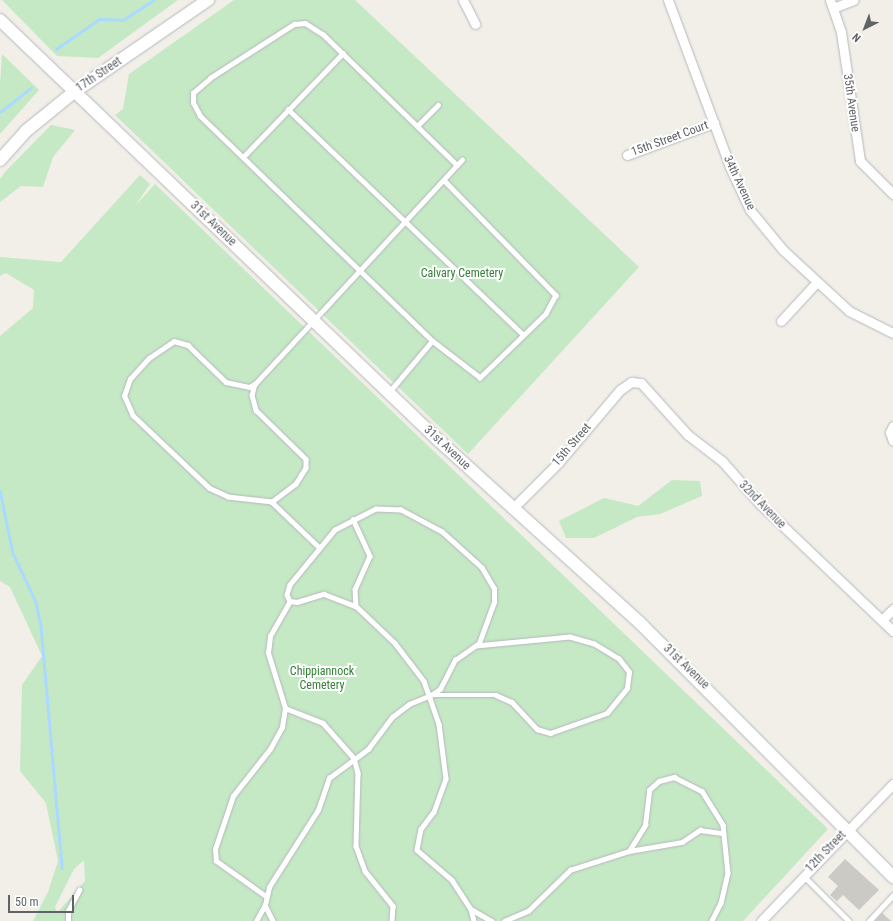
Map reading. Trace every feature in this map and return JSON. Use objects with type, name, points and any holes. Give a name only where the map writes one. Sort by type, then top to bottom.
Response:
[{"type":"street","name":"17th Street","points":[[0,160],[26,131],[74,92],[208,0]]},
{"type":"street","points":[[464,0],[475,24]]},
{"type":"street","name":"34th Avenue","points":[[668,0],[714,123],[750,210],[783,250],[817,282],[859,317],[893,333]]},
{"type":"street","points":[[832,4],[854,0]]},
{"type":"street","name":"35th Avenue","points":[[832,4],[841,32],[860,161],[893,194]]},
{"type":"street","name":"31st Avenue","points":[[0,20],[388,393],[645,628],[893,877]]},
{"type":"street","name":"15th Street Court","points":[[627,155],[714,123]]},
{"type":"street","points":[[781,321],[817,282]]},
{"type":"street","name":"15th Street","points":[[513,508],[558,463],[620,390],[631,382]]},
{"type":"street","name":"32nd Avenue","points":[[631,382],[641,384],[649,391],[688,435],[722,461],[760,504],[893,631]]},
{"type":"street","points":[[893,426],[890,432],[893,441]]},
{"type":"street","points":[[882,620],[893,609]]},
{"type":"street","name":"12th Street","points":[[761,921],[803,875],[893,784]]},
{"type":"lane","points":[[444,180],[555,291],[550,308],[480,378],[432,341],[198,112],[193,103],[197,88],[294,24],[314,26],[418,125],[457,165]]},
{"type":"lane","points":[[243,157],[343,53]]},
{"type":"lane","points":[[418,125],[438,105]]},
{"type":"lane","points":[[288,109],[523,334]]},
{"type":"lane","points":[[272,502],[296,484],[306,468],[306,460],[256,410],[252,395],[255,384],[314,322],[360,269],[462,160]]},
{"type":"lane","points":[[255,384],[245,387],[226,382],[188,345],[174,341],[149,358],[130,379],[124,396],[126,408],[133,416],[209,488],[228,497],[272,502],[319,548]]},
{"type":"lane","points":[[388,393],[432,341]]},
{"type":"lane","points":[[265,896],[216,861],[215,849],[233,796],[278,736],[284,708],[268,653],[270,636],[290,601],[287,591],[290,585],[310,564],[319,548],[335,530],[353,519],[376,509],[401,510],[442,532],[472,558],[490,581],[494,596],[490,616],[476,646]]},
{"type":"lane","points":[[353,519],[370,556],[355,589],[356,606]]},
{"type":"lane","points":[[290,601],[324,594],[356,606],[408,657],[431,695],[444,747],[446,779],[434,812],[420,829],[417,850],[444,871],[471,909],[474,921]]},
{"type":"lane","points":[[273,921],[265,905],[265,896],[318,810],[329,778],[368,749],[401,709],[431,695],[440,689],[455,660],[476,646],[570,637],[594,644],[619,659],[626,665],[629,679],[620,699],[607,713],[550,733],[537,729],[512,702],[496,695],[431,695]]},
{"type":"lane","points":[[284,708],[323,723],[354,758],[358,773],[356,846],[366,871],[393,906],[392,921]]},
{"type":"lane","points":[[629,851],[645,825],[649,790],[666,778],[681,779],[702,791],[723,826],[722,833],[728,854],[728,873],[721,903],[712,921]]},
{"type":"lane","points":[[504,921],[528,911],[570,870],[629,851],[682,842],[700,830],[722,833]]},
{"type":"lane","points":[[803,875],[849,921]]},
{"type":"lane","points":[[68,921],[68,911],[79,890]]},
{"type":"lane","points":[[869,921],[891,901],[893,896]]},
{"type":"lane","points":[[256,921],[265,905]]},
{"type":"lane","points":[[471,909],[492,921]]},
{"type":"green space","points":[[2,0],[178,0],[98,58],[57,56]]},
{"type":"green space","name":"Calvary Cemetery","points":[[234,0],[355,0],[639,267],[468,454],[115,115],[123,109],[129,74]]},
{"type":"green space","points":[[2,54],[39,90],[0,134],[0,85]]},
{"type":"green space","points":[[51,125],[75,130],[53,157],[43,187],[21,186],[0,202],[0,179]]},
{"type":"green space","name":"Chippiannock Cemetery","points":[[140,175],[150,184],[135,206],[155,184],[828,829],[743,921],[33,921],[48,892],[58,861],[46,803],[20,771],[22,685],[42,656],[10,587],[0,581],[0,336],[33,308],[34,290],[6,273],[0,276],[0,257],[61,262]],"holes":[[[84,860],[85,881],[57,913],[55,907],[74,869]]]},
{"type":"green space","points":[[672,480],[700,481],[702,496],[660,514],[637,517],[594,538],[566,538],[559,521],[604,498],[638,506]]},
{"type":"building","points":[[845,859],[879,890],[859,910],[843,895],[837,901],[830,895],[838,886],[828,877]]},
{"type":"building","points":[[882,913],[891,921],[875,921]]},
{"type":"waterway","points":[[56,49],[99,19],[123,20],[154,0]]},
{"type":"waterway","points":[[0,112],[31,88]]},
{"type":"waterway","points":[[0,491],[13,553],[36,602],[41,626],[62,868]]}]
